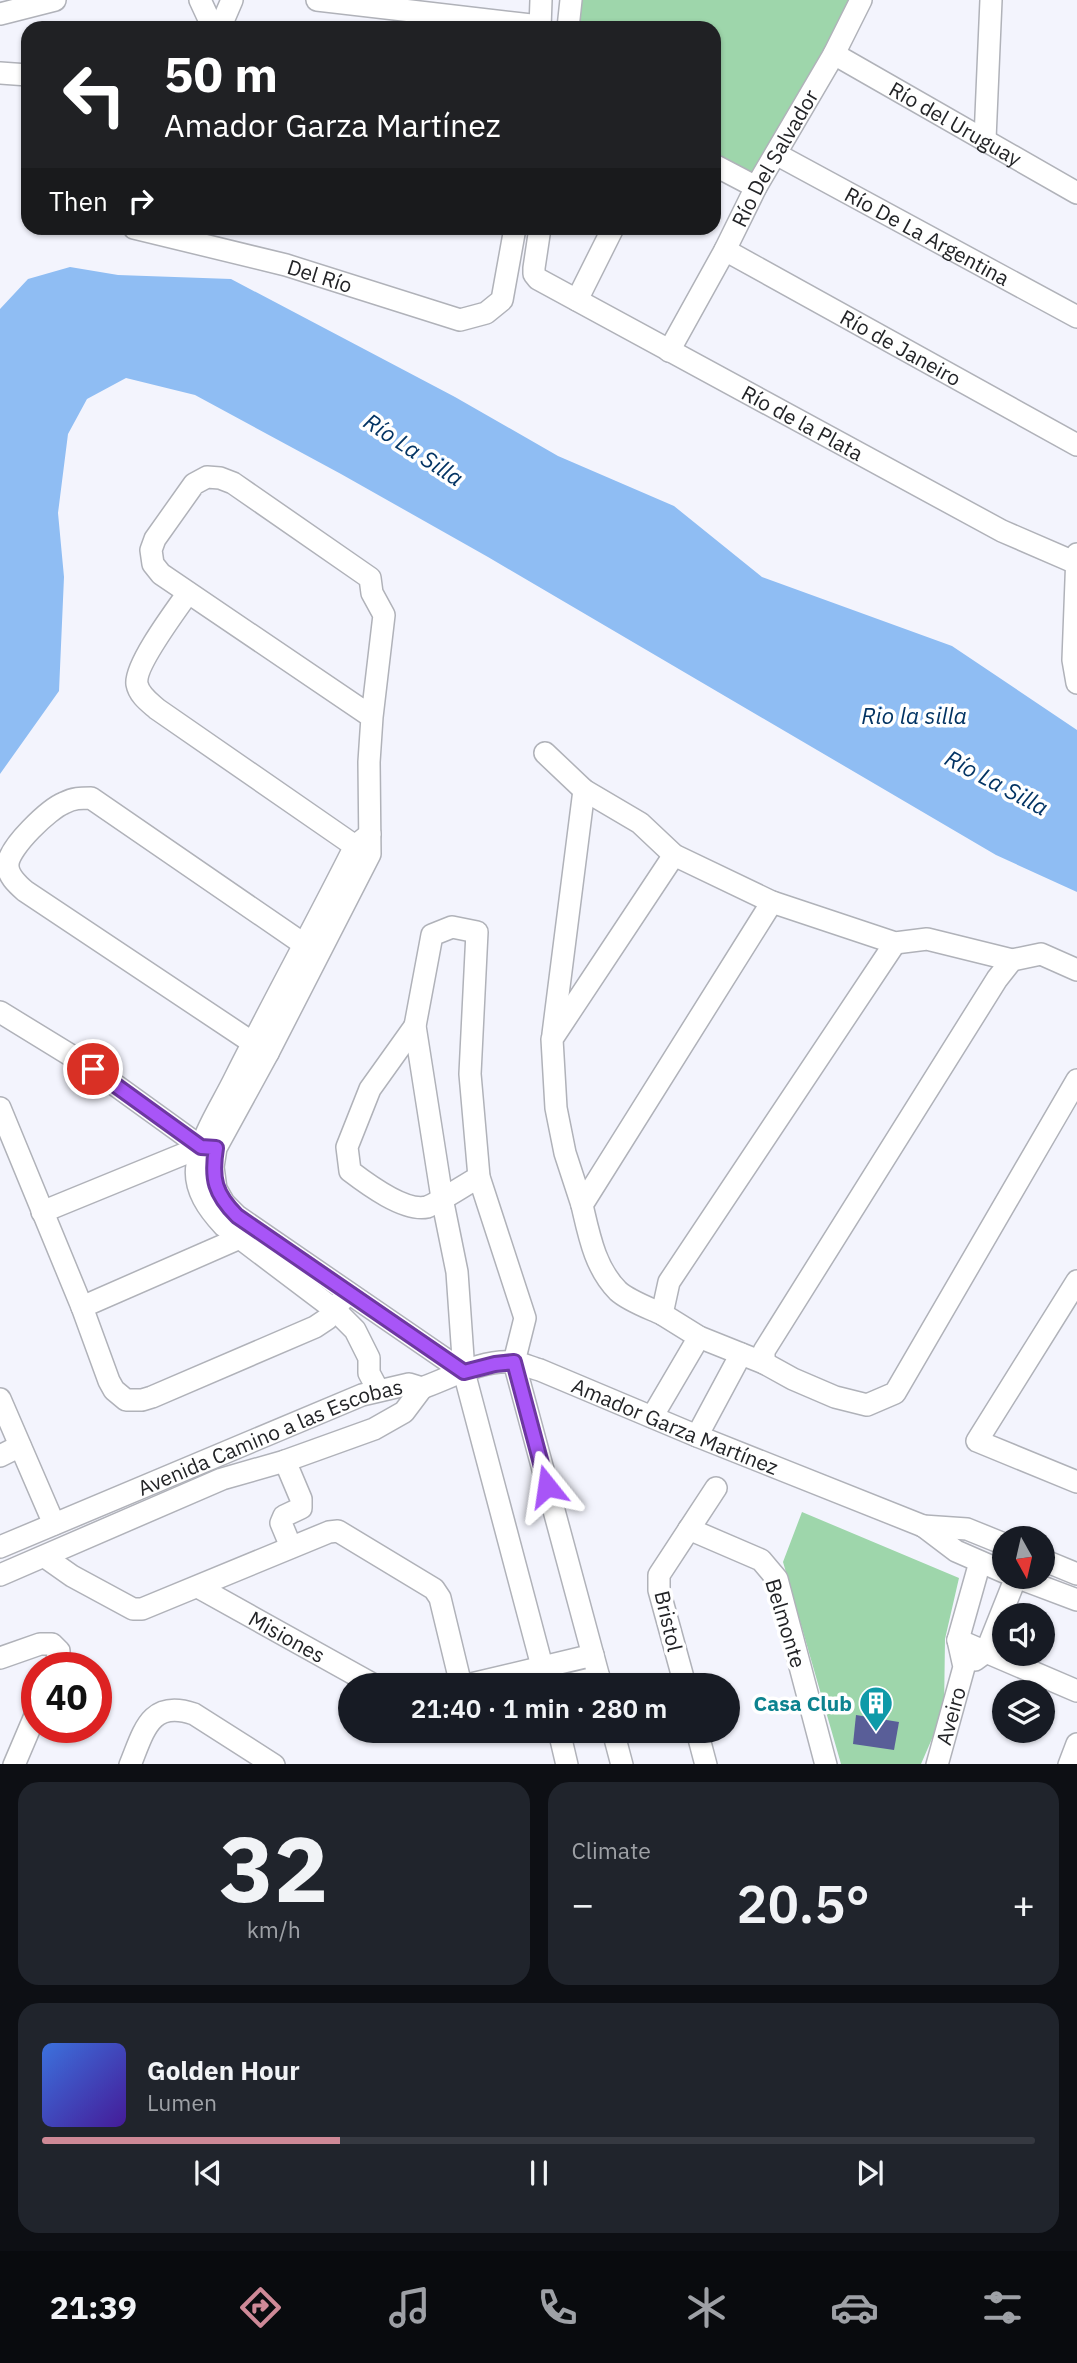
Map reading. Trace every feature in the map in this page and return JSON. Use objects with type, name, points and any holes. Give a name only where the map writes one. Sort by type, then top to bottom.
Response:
[{"type":"street","points":[[0,14],[55,0]]},
{"type":"street","points":[[200,0],[210,21]]},
{"type":"street","points":[[223,21],[232,0]]},
{"type":"street","points":[[317,0],[490,21]]},
{"type":"street","points":[[540,21],[541,0]]},
{"type":"street","points":[[569,21],[571,0]]},
{"type":"street","name":"Río Del Salvador","points":[[669,351],[725,250],[756,187],[834,54],[861,0]]},
{"type":"street","points":[[985,139],[991,0]]},
{"type":"street","name":"Río del Uruguay","points":[[834,54],[1077,193]]},
{"type":"street","points":[[0,73],[21,74]]},
{"type":"street","name":"Río De La Argentina","points":[[776,154],[1077,317]]},
{"type":"street","points":[[721,169],[756,187]]},
{"type":"street","name":"Del Río","points":[[163,235],[286,265],[460,320],[486,313],[502,300],[514,235]]},
{"type":"street","name":"Río de la Plata","points":[[539,235],[534,274],[538,279],[1002,531],[1076,562]]},
{"type":"street","points":[[577,300],[610,235]]},
{"type":"street","name":"Río de Janeiro","points":[[725,250],[1077,445]]},
{"type":"street","points":[[372,717],[188,593],[161,574],[153,564],[152,550],[155,539],[194,484],[207,477],[233,483],[370,578],[372,593],[384,615],[372,717],[365,845],[196,1168],[200,1191],[209,1210],[249,1234],[341,1301],[464,1372]]},
{"type":"street","points":[[1077,554],[1073,660],[1077,682]]},
{"type":"street","points":[[188,593],[139,667],[137,683],[144,698],[365,845]]},
{"type":"street","points":[[545,753],[583,790],[640,823],[674,855],[772,902],[895,943],[927,939],[1012,960],[1041,954],[1077,970]]},
{"type":"street","points":[[583,790],[552,1039],[556,1108],[565,1153],[582,1205],[590,1242],[599,1265],[619,1292],[699,1337],[846,1400],[867,1405],[895,1393],[1077,1080]]},
{"type":"street","points":[[260,1048],[25,891],[17,884],[9,870],[10,855],[19,842],[54,808],[78,798],[91,799],[311,950]]},
{"type":"street","points":[[552,1039],[674,855]]},
{"type":"street","points":[[582,1205],[772,902]]},
{"type":"street","points":[[543,1673],[464,1372],[457,1272],[442,1198],[415,1026],[432,934],[452,927],[477,932],[470,1074],[479,1177],[525,1318],[514,1362],[598,1673]]},
{"type":"street","points":[[662,1314],[669,1282],[895,943]]},
{"type":"street","points":[[764,1363],[764,1352],[990,990],[1012,960]]},
{"type":"street","points":[[0,1012],[93,1069],[209,1147]]},
{"type":"street","points":[[415,1026],[370,1089],[347,1147],[350,1171],[375,1190],[415,1207],[429,1206],[479,1177]]},
{"type":"street","points":[[0,1108],[114,1390],[126,1400],[152,1397],[315,1326],[327,1319],[341,1301]]},
{"type":"street","points":[[42,1212],[209,1147]]},
{"type":"street","points":[[82,1307],[249,1234]]},
{"type":"street","points":[[1077,1281],[976,1441],[1077,1482]]},
{"type":"street","points":[[341,1301],[369,1357],[369,1373],[378,1390]]},
{"type":"street","points":[[652,1417],[699,1337]]},
{"type":"street","points":[[697,1436],[741,1354]]},
{"type":"street","name":"Amador Garza Martínez","points":[[422,1388],[495,1364],[514,1362],[540,1370],[923,1526],[956,1550],[992,1567]]},
{"type":"street","name":"Avenida Camino a las Escobas","points":[[0,1546],[378,1390],[409,1384],[422,1388],[404,1412],[390,1420],[285,1461],[222,1479],[0,1575]]},
{"type":"street","points":[[0,1399],[54,1524]]},
{"type":"street","points":[[0,1456],[20,1446]]},
{"type":"street","points":[[285,1461],[301,1499],[301,1508],[285,1516],[281,1522],[291,1547]]},
{"type":"street","name":"Bristol","points":[[682,1673],[659,1590],[659,1575],[716,1488]]},
{"type":"street","name":"Amador Garza Martínez","points":[[923,1526],[967,1529],[992,1539]]},
{"type":"street","name":"Belmonte","points":[[689,1529],[761,1560],[777,1579],[826,1764]]},
{"type":"street","points":[[45,1557],[72,1576],[133,1609],[142,1609],[291,1547],[338,1531],[433,1589],[440,1598],[458,1673]]},
{"type":"street","name":"Aveiro","points":[[937,1764],[964,1667],[958,1640],[980,1562]]},
{"type":"street","points":[[1055,1565],[1077,1574]]},
{"type":"street","name":"Misiones","points":[[198,1587],[352,1673]]},
{"type":"street","points":[[986,1652],[1011,1589]]},
{"type":"street","points":[[1048,1589],[1077,1600]]},
{"type":"street","points":[[958,1640],[1077,1691]]},
{"type":"street","points":[[0,1658],[40,1644],[52,1644],[59,1652]]},
{"type":"street","name":"Aveiro","points":[[964,1667],[986,1652]]},
{"type":"street","points":[[551,1673],[593,1655]]},
{"type":"street","points":[[130,1764],[148,1723],[157,1714],[168,1709],[181,1709],[194,1714],[264,1762]]},
{"type":"street","points":[[14,1764],[23,1743]]},
{"type":"street","points":[[562,1743],[567,1764]]},
{"type":"street","points":[[616,1743],[622,1764]]},
{"type":"street","points":[[700,1743],[706,1764]]},
{"type":"street","points":[[1069,1764],[1077,1744]]},
{"type":"green space","points":[[571,0],[861,0],[756,187],[721,169],[721,21],[569,21]]},
{"type":"green space","points":[[802,1512],[959,1578],[945,1639],[944,1711],[921,1764],[841,1764],[783,1562]]},
{"type":"water","name":"Rio la silla","points":[[70,267],[118,275],[231,279],[455,397],[558,456],[674,506],[762,577],[952,646],[1077,730],[1077,892],[996,855],[488,557],[195,395],[126,378],[87,399],[68,434],[58,513],[64,577],[59,691],[0,774],[0,309],[28,279]]},
{"type":"building","name":"Casa Club","points":[[856,1715],[899,1722],[894,1750],[853,1744]]},
{"type":"place","name":"Casa Club","points":[[876,1733]]},
{"type":"route","points":[[93,1069],[201,1147],[216,1148],[213,1167],[216,1189],[223,1203],[237,1216],[347,1293],[464,1372],[514,1362],[547,1486]]},
{"type":"water label","name":"Río La Silla","points":[[414,449]]},
{"type":"water label","name":"Río La Silla","points":[[997,782]]}]
